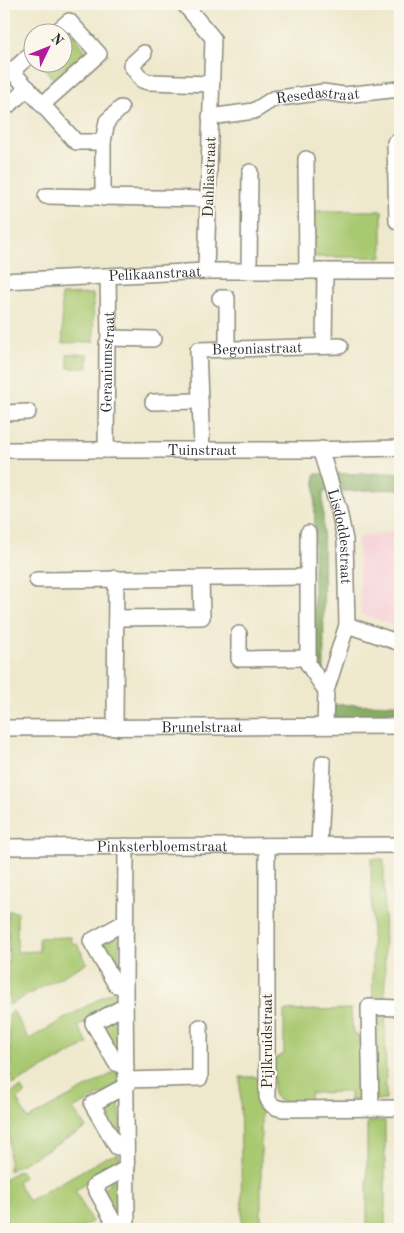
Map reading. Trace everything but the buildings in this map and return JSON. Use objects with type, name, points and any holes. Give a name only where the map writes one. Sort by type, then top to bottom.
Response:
[{"type":"street","name":"Dahliastraat","points":[[186,4],[213,38],[206,271]]},
{"type":"street","points":[[42,104],[99,54],[72,24]]},
{"type":"street","points":[[144,52],[131,66],[142,80],[149,82],[211,84]]},
{"type":"street","points":[[22,62],[12,71],[76,142],[103,142]]},
{"type":"street","points":[[4,109],[28,88]]},
{"type":"street","name":"Resedastraat","points":[[210,117],[254,112],[273,98],[323,92],[344,94],[400,89]]},
{"type":"street","points":[[103,198],[103,142],[107,121],[120,108]]},
{"type":"street","points":[[396,143],[397,221],[400,221]]},
{"type":"street","points":[[306,159],[307,271]]},
{"type":"street","points":[[249,271],[250,172]]},
{"type":"street","points":[[46,196],[208,199]]},
{"type":"street","name":"Pelikaanstraat","points":[[4,281],[206,271],[400,271]]},
{"type":"street","name":"Begoniastraat","points":[[324,346],[325,271]]},
{"type":"street","name":"Geraniumstraat","points":[[106,450],[107,344],[109,338],[108,277]]},
{"type":"street","points":[[220,298],[227,298],[227,349]]},
{"type":"street","points":[[109,338],[153,339]]},
{"type":"street","name":"Begoniastraat","points":[[202,449],[198,350],[340,346]]},
{"type":"street","points":[[153,402],[200,402]]},
{"type":"street","points":[[4,413],[28,412]]},
{"type":"street","name":"Tuinstraat","points":[[4,450],[400,448]]},
{"type":"street","name":"Lisdoddestraat","points":[[322,449],[322,455],[346,540],[347,625],[326,691],[326,726]]},
{"type":"street","name":"Lisdoddestraat","points":[[308,534],[308,664],[326,691]]},
{"type":"street","points":[[37,580],[307,577]]},
{"type":"street","points":[[115,728],[116,578]]},
{"type":"street","points":[[116,618],[202,616],[201,579]]},
{"type":"street","points":[[347,625],[400,643]]},
{"type":"street","points":[[239,634],[239,659],[308,658]]},
{"type":"street","name":"Brunelstraat","points":[[4,728],[400,726]]},
{"type":"street","points":[[319,845],[323,763]]},
{"type":"street","name":"Pinksterbloemstraat","points":[[4,847],[400,845]]},
{"type":"street","points":[[126,846],[125,1006],[127,1168],[127,1229],[117,1228],[94,1186],[127,1168]]},
{"type":"street","name":"Pijlkruidstraat","points":[[267,846],[267,1097],[269,1102],[273,1107],[284,1109],[400,1108]]},
{"type":"street","points":[[125,922],[91,941],[116,985],[125,986]]},
{"type":"street","points":[[125,1006],[93,1023],[126,1078]]},
{"type":"street","points":[[371,1108],[369,1007],[400,1008]]},
{"type":"street","points":[[126,1147],[117,1147],[92,1104],[126,1078],[200,1078],[200,1027]]},
{"type":"shaded area","points":[[400,529],[400,627],[361,614],[358,538]]},
{"type":"green space","points":[[72,31],[88,55],[85,61],[80,59],[72,67]]},
{"type":"green space","points":[[47,72],[66,72],[56,82]]},
{"type":"green space","points":[[313,211],[382,211],[382,257],[313,257]]},
{"type":"green space","points":[[93,294],[94,342],[63,343],[61,295]]},
{"type":"green space","points":[[67,354],[88,354],[88,368],[68,368]]},
{"type":"green space","points":[[400,473],[400,489],[323,492],[324,679],[313,665],[315,474]]},
{"type":"green space","points":[[400,704],[400,717],[334,718],[334,705]]},
{"type":"green space","points":[[371,859],[384,859],[386,1100],[374,1100]]},
{"type":"green space","points":[[8,911],[17,912],[17,952],[39,951],[39,938],[71,937],[72,943],[77,944],[87,963],[9,1005]]},
{"type":"green space","points":[[119,934],[119,975],[99,942]]},
{"type":"green space","points":[[113,991],[117,991],[120,997],[116,1005],[78,1026],[88,1044],[12,1085],[9,1014],[13,1011],[29,1039]]},
{"type":"green space","points":[[351,1009],[353,1033],[366,1040],[368,1099],[350,1100],[350,1092],[310,1093],[310,1103],[279,1101],[274,1096],[272,1060],[284,1054],[284,1011]]},
{"type":"green space","points":[[120,1016],[120,1055],[102,1027],[102,1020]]},
{"type":"green space","points":[[115,1072],[120,1075],[119,1085],[73,1109],[86,1128],[9,1171],[10,1093],[21,1088],[25,1094],[17,1100],[28,1119]]},
{"type":"green space","points":[[240,1077],[257,1077],[261,1097],[268,1108],[261,1115],[261,1229],[242,1229]]},
{"type":"green space","points":[[119,1097],[121,1137],[118,1139],[101,1108]]},
{"type":"green space","points":[[385,1121],[385,1229],[367,1229],[367,1122]]},
{"type":"green space","points":[[119,1155],[120,1166],[75,1190],[92,1222],[78,1229],[7,1229],[4,1179],[20,1170],[24,1177],[17,1181],[28,1201],[105,1158]]},
{"type":"green space","points":[[114,1178],[120,1181],[120,1220],[102,1190]]}]
